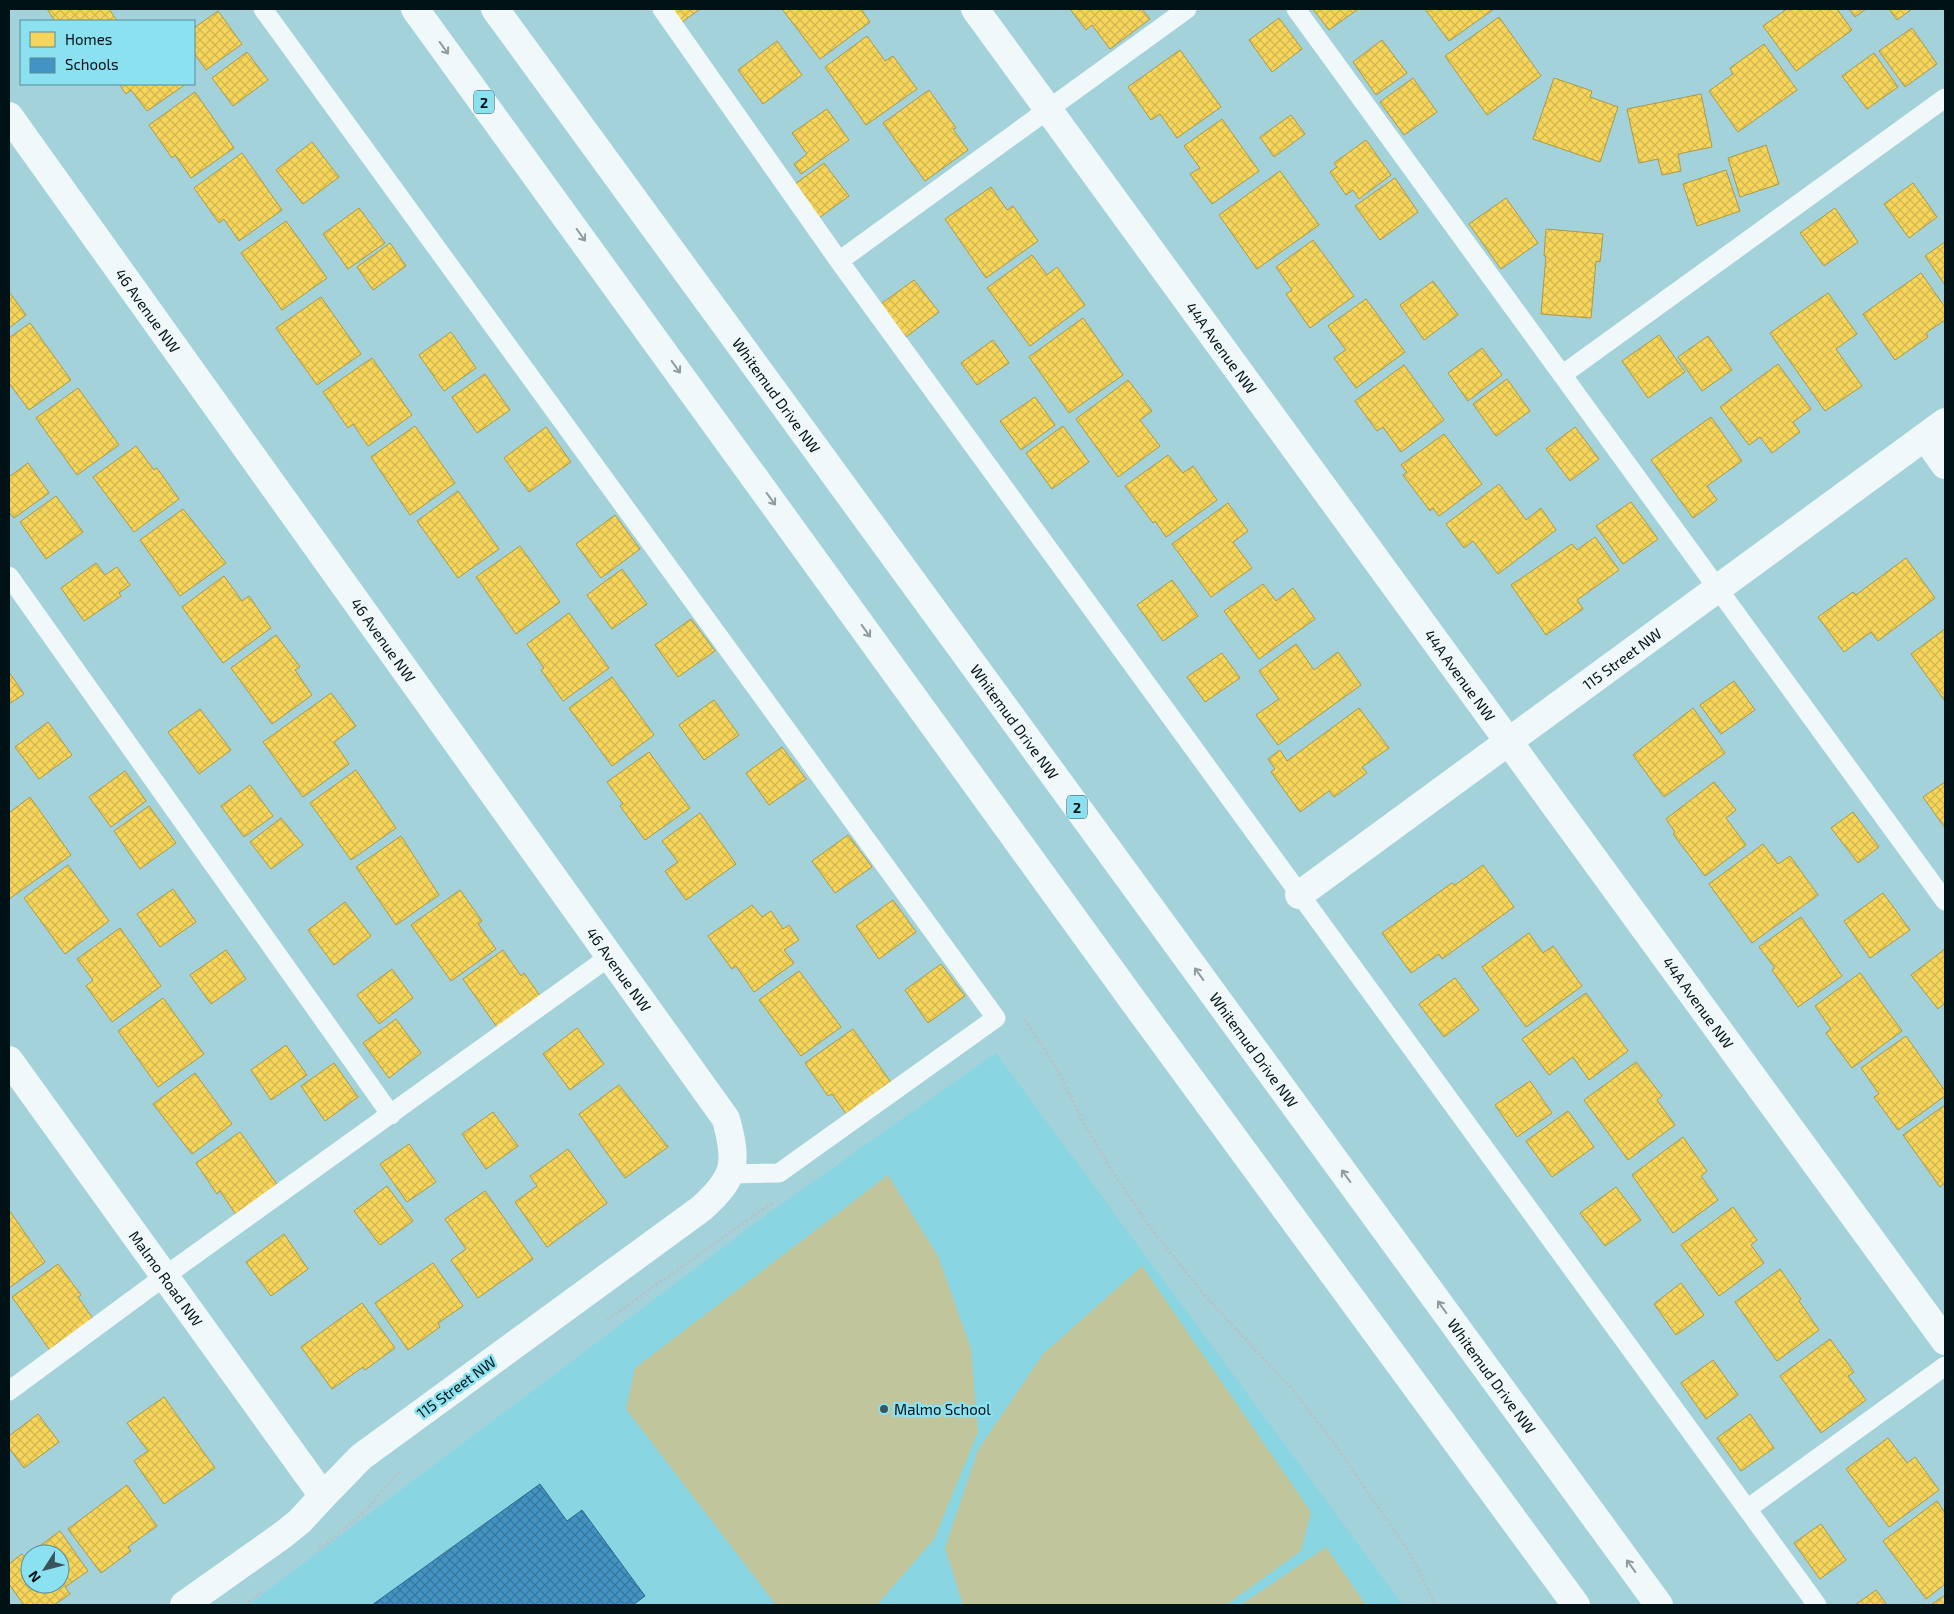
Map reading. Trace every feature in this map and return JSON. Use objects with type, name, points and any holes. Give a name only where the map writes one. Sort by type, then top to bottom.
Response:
[{"type":"main road","name":"2","points":[[415,9],[1140,1010],[1576,1605]]},
{"type":"main road","name":"Whitemud Drive NW","points":[[495,9],[1660,1605]]},
{"type":"main road","name":"44A Avenue NW","points":[[975,9],[1945,1341]]},
{"type":"main road","name":"46 Avenue NW","points":[[9,116],[726,1119],[734,1154],[731,1174]]},
{"type":"main road","name":"115 Street NW","points":[[1299,895],[1935,430]]},
{"type":"main road","points":[[1935,430],[1945,465]]},
{"type":"main road","name":"Malmo Road NW","points":[[9,1060],[323,1496]]},
{"type":"main road","name":"115 Street NW","points":[[184,1605],[300,1521],[361,1456],[702,1208],[718,1193],[731,1174]]},
{"type":"lane","points":[[263,9],[996,1018],[779,1173],[731,1174]]},
{"type":"lane","points":[[662,9],[839,261],[1817,1605]]},
{"type":"lane","points":[[839,261],[1187,9]]},
{"type":"lane","points":[[1296,9],[1945,901]]},
{"type":"lane","points":[[1562,375],[1945,98]]},
{"type":"lane","points":[[9,576],[391,1115]]},
{"type":"lane","points":[[9,1391],[165,1276],[609,957]]},
{"type":"lane","points":[[1747,1509],[1945,1366]]},
{"type":"path","points":[[1017,1023],[1023,1018],[1055,1065],[1089,1131],[1150,1228],[1206,1297],[1292,1389],[1342,1454],[1407,1550],[1436,1605]]},
{"type":"path","points":[[599,1326],[774,1200]]},
{"type":"path","points":[[315,1553],[363,1513],[403,1466]]},
{"type":"path","points":[[244,1605],[268,1588]]},
{"type":"shaded area","name":"Malmo School","points":[[996,1053],[1403,1605],[248,1605],[769,1213]]},
{"type":"green space","points":[[888,1175],[938,1256],[971,1349],[978,1432],[934,1539],[877,1605],[776,1605],[626,1409],[635,1368]]},
{"type":"green space","points":[[1142,1266],[1311,1512],[1301,1551],[1226,1605],[963,1605],[945,1548],[978,1450],[1043,1354]]},
{"type":"green space","points":[[1326,1547],[1366,1605],[1241,1605]]},
{"type":"building: Homes","points":[[47,9],[109,9],[116,20],[54,20]]},
{"type":"building: Homes","points":[[666,9],[700,9],[678,25]]},
{"type":"building: Homes","points":[[782,9],[861,9],[870,22],[820,59]]},
{"type":"building: Homes","points":[[1070,9],[1142,9],[1150,19],[1110,49],[1092,25],[1086,30]]},
{"type":"building: Homes","points":[[1313,9],[1358,9],[1329,30]]},
{"type":"building: Homes","points":[[1425,9],[1494,9],[1449,41]]},
{"type":"building: Homes","points":[[1787,9],[1837,9],[1852,30],[1796,71],[1763,26]]},
{"type":"building: Homes","points":[[1849,9],[1866,9],[1855,17]]},
{"type":"building: Homes","points":[[1889,9],[1912,9],[1897,20]]},
{"type":"building: Homes","points":[[218,11],[242,44],[206,70],[195,54],[195,27]]},
{"type":"building: Homes","points":[[1499,17],[1541,76],[1487,115],[1445,56]]},
{"type":"building: Homes","points":[[1279,18],[1302,49],[1272,72],[1249,40]]},
{"type":"building: Homes","points":[[1912,28],[1937,64],[1905,87],[1879,51]]},
{"type":"building: Homes","points":[[867,36],[885,61],[893,56],[917,89],[866,125],[825,67]]},
{"type":"building: Homes","points":[[1382,40],[1407,73],[1376,95],[1353,62]]},
{"type":"building: Homes","points":[[777,41],[802,75],[763,104],[738,70]]},
{"type":"building: Homes","points":[[1764,44],[1797,90],[1738,132],[1709,91],[1733,74],[1730,68]]},
{"type":"building: Homes","points":[[1180,50],[1221,107],[1177,138],[1160,114],[1151,120],[1128,87]]},
{"type":"building: Homes","points":[[247,52],[268,80],[233,106],[212,78]]},
{"type":"building: Homes","points":[[1874,53],[1898,87],[1867,109],[1842,76]]},
{"type":"building: Homes","points":[[1413,78],[1437,112],[1404,135],[1380,102]]},
{"type":"building: Homes","points":[[1554,78],[1592,91],[1590,97],[1618,107],[1600,162],[1533,139]]},
{"type":"building: Homes","points":[[120,85],[185,85],[147,111],[131,90],[126,94]]},
{"type":"building: Homes","points":[[929,90],[956,128],[953,129],[968,150],[925,181],[883,123]]},
{"type":"building: Homes","points":[[195,92],[234,148],[191,178],[175,155],[172,158],[149,125]]},
{"type":"building: Homes","points":[[1701,94],[1712,147],[1678,154],[1681,171],[1662,175],[1658,159],[1639,163],[1627,109]]},
{"type":"building: Homes","points":[[827,109],[849,140],[801,174],[794,164],[807,154],[792,133]]},
{"type":"building: Homes","points":[[1291,115],[1305,134],[1274,157],[1260,137]]},
{"type":"building: Homes","points":[[1222,119],[1259,171],[1212,204],[1190,174],[1200,168],[1184,146]]},
{"type":"building: Homes","points":[[1366,140],[1391,175],[1359,199],[1353,190],[1346,195],[1330,172],[1337,167],[1334,163]]},
{"type":"building: Homes","points":[[312,142],[339,177],[303,204],[276,170]]},
{"type":"building: Homes","points":[[1766,145],[1779,184],[1740,197],[1728,158]]},
{"type":"building: Homes","points":[[242,153],[282,210],[239,241],[224,219],[219,223],[194,188]]},
{"type":"building: Homes","points":[[824,163],[849,196],[819,218],[795,184]]},
{"type":"building: Homes","points":[[1726,170],[1740,211],[1697,226],[1683,184]]},
{"type":"building: Homes","points":[[1280,171],[1319,225],[1257,269],[1219,215]]},
{"type":"building: Homes","points":[[1395,178],[1418,212],[1380,240],[1355,206]]},
{"type":"building: Homes","points":[[1913,183],[1937,217],[1909,238],[1884,204]]},
{"type":"building: Homes","points":[[991,187],[1007,210],[1013,206],[1038,241],[986,278],[945,219]]},
{"type":"building: Homes","points":[[1506,198],[1538,243],[1501,269],[1469,224]]},
{"type":"building: Homes","points":[[359,208],[385,243],[348,269],[323,234]]},
{"type":"building: Homes","points":[[1835,208],[1858,242],[1824,266],[1800,233]]},
{"type":"building: Homes","points":[[286,221],[327,278],[282,310],[241,253]]},
{"type":"building: Homes","points":[[1546,229],[1603,234],[1600,262],[1596,261],[1591,318],[1541,314],[1546,256],[1544,256]]},
{"type":"building: Homes","points":[[1313,240],[1354,296],[1310,328],[1286,294],[1292,290],[1276,267]]},
{"type":"building: Homes","points":[[1945,242],[1945,285],[1925,256]]},
{"type":"building: Homes","points":[[390,243],[406,266],[373,290],[357,267]]},
{"type":"building: Homes","points":[[1032,255],[1047,275],[1057,267],[1085,305],[1030,346],[987,288]]},
{"type":"building: Homes","points":[[1921,273],[1945,307],[1945,320],[1926,333],[1928,337],[1895,360],[1863,314]]},
{"type":"building: Homes","points":[[914,280],[939,312],[906,337],[881,304]]},
{"type":"building: Homes","points":[[1433,281],[1458,315],[1424,340],[1400,305]]},
{"type":"building: Homes","points":[[9,292],[26,315],[9,328]]},
{"type":"building: Homes","points":[[1828,293],[1857,334],[1836,349],[1862,386],[1825,411],[1770,333]]},
{"type":"building: Homes","points":[[321,297],[361,354],[317,385],[276,328]]},
{"type":"building: Homes","points":[[1366,299],[1405,352],[1356,388],[1334,358],[1346,350],[1328,326]]},
{"type":"building: Homes","points":[[1083,318],[1123,375],[1069,413],[1029,357]]},
{"type":"building: Homes","points":[[30,323],[71,380],[29,410],[9,383],[9,338]]},
{"type":"building: Homes","points":[[451,332],[476,368],[444,391],[419,355]]},
{"type":"building: Homes","points":[[1659,335],[1685,372],[1648,398],[1622,361]]},
{"type":"building: Homes","points":[[1708,336],[1732,370],[1702,391],[1678,357]]},
{"type":"building: Homes","points":[[993,340],[1009,363],[977,385],[961,363]]},
{"type":"building: Homes","points":[[1482,348],[1502,375],[1468,401],[1448,373]]},
{"type":"building: Homes","points":[[372,358],[412,415],[368,446],[353,424],[348,428],[323,392]]},
{"type":"building: Homes","points":[[1778,364],[1811,409],[1793,422],[1800,432],[1772,453],[1760,437],[1749,445],[1720,407]]},
{"type":"building: Homes","points":[[1404,365],[1444,420],[1401,452],[1383,427],[1377,431],[1355,401]]},
{"type":"building: Homes","points":[[485,374],[510,410],[477,433],[452,397]]},
{"type":"building: Homes","points":[[1507,379],[1530,411],[1496,436],[1473,404]]},
{"type":"building: Homes","points":[[1128,380],[1152,411],[1140,420],[1160,446],[1118,477],[1076,419]]},
{"type":"building: Homes","points":[[78,388],[119,445],[77,475],[36,418]]},
{"type":"building: Homes","points":[[1035,397],[1055,425],[1021,450],[1000,421]]},
{"type":"building: Homes","points":[[1711,417],[1742,461],[1707,486],[1717,500],[1693,518],[1651,460]]},
{"type":"building: Homes","points":[[415,426],[455,483],[410,515],[371,457]]},
{"type":"building: Homes","points":[[1063,426],[1089,462],[1052,489],[1026,453]]},
{"type":"building: Homes","points":[[546,427],[571,462],[529,492],[504,458]]},
{"type":"building: Homes","points":[[1575,427],[1599,459],[1570,481],[1546,449]]},
{"type":"building: Homes","points":[[1444,434],[1482,484],[1439,516],[1433,508],[1430,511],[1403,475],[1407,472],[1401,465]]},
{"type":"building: Homes","points":[[136,446],[154,470],[157,468],[179,499],[134,532],[93,477]]},
{"type":"building: Homes","points":[[1168,455],[1183,473],[1193,466],[1217,500],[1166,537],[1125,486]]},
{"type":"building: Homes","points":[[28,463],[49,493],[14,518],[9,512],[9,477]]},
{"type":"building: Homes","points":[[1499,484],[1526,520],[1541,508],[1556,530],[1498,574],[1473,541],[1464,548],[1446,524]]},
{"type":"building: Homes","points":[[458,491],[499,549],[458,578],[417,521]]},
{"type":"building: Homes","points":[[56,496],[83,532],[46,559],[20,522]]},
{"type":"building: Homes","points":[[1631,502],[1658,539],[1623,564],[1596,526]]},
{"type":"building: Homes","points":[[1228,503],[1248,531],[1233,542],[1252,568],[1211,597],[1172,544]]},
{"type":"building: Homes","points":[[183,509],[226,563],[180,596],[140,540]]},
{"type":"building: Homes","points":[[615,515],[640,549],[601,578],[576,544]]},
{"type":"building: Homes","points":[[1595,537],[1619,570],[1577,600],[1583,609],[1546,635],[1511,585],[1572,544],[1577,550]]},
{"type":"building: Homes","points":[[520,546],[560,602],[516,634],[476,577]]},
{"type":"building: Homes","points":[[1906,558],[1935,598],[1878,641],[1871,632],[1844,652],[1818,617],[1853,592],[1856,595]]},
{"type":"building: Homes","points":[[96,563],[105,575],[117,567],[130,585],[119,593],[121,596],[84,621],[61,588]]},
{"type":"building: Homes","points":[[622,569],[647,604],[612,629],[587,595]]},
{"type":"building: Homes","points":[[224,576],[242,601],[249,596],[271,628],[223,663],[182,607]]},
{"type":"building: Homes","points":[[1172,580],[1198,616],[1163,641],[1137,605]]},
{"type":"building: Homes","points":[[1263,584],[1276,601],[1293,588],[1315,619],[1259,659],[1224,611]]},
{"type":"building: Homes","points":[[569,613],[609,668],[563,701],[541,670],[544,668],[527,644]]},
{"type":"building: Homes","points":[[691,619],[715,651],[678,677],[655,645]]},
{"type":"building: Homes","points":[[1945,629],[1945,701],[1911,654]]},
{"type":"building: Homes","points":[[276,635],[300,667],[295,670],[312,695],[272,724],[231,668]]},
{"type":"building: Homes","points":[[1296,644],[1314,670],[1338,652],[1361,685],[1278,745],[1256,715],[1279,699],[1259,671]]},
{"type":"building: Homes","points":[[1222,653],[1240,678],[1205,702],[1187,677]]},
{"type":"building: Homes","points":[[9,672],[24,694],[9,704]]},
{"type":"building: Homes","points":[[612,677],[654,735],[612,766],[569,708]]},
{"type":"building: Homes","points":[[1734,681],[1755,710],[1721,734],[1700,705]]},
{"type":"building: Homes","points":[[331,693],[356,726],[334,742],[349,764],[303,797],[263,742]]},
{"type":"building: Homes","points":[[714,700],[739,735],[704,760],[679,725]]},
{"type":"building: Homes","points":[[1359,708],[1389,748],[1362,767],[1367,773],[1334,797],[1329,791],[1300,812],[1271,772],[1275,769],[1268,759],[1280,750],[1287,761]]},
{"type":"building: Homes","points":[[1693,708],[1725,753],[1664,797],[1633,755]]},
{"type":"building: Homes","points":[[200,709],[231,750],[199,774],[168,732]]},
{"type":"building: Homes","points":[[48,722],[72,755],[39,779],[15,747]]},
{"type":"building: Homes","points":[[782,747],[806,779],[769,805],[746,773]]},
{"type":"building: Homes","points":[[649,752],[690,808],[645,840],[620,806],[623,804],[607,782]]},
{"type":"building: Homes","points":[[356,770],[396,828],[351,860],[310,803]]},
{"type":"building: Homes","points":[[125,771],[146,801],[111,827],[89,797]]},
{"type":"building: Homes","points":[[1714,782],[1736,810],[1726,818],[1746,845],[1705,876],[1673,834],[1675,832],[1666,819]]},
{"type":"building: Homes","points":[[1945,782],[1945,828],[1923,797]]},
{"type":"building: Homes","points":[[250,785],[273,816],[244,837],[221,806]]},
{"type":"building: Homes","points":[[30,797],[71,855],[9,899],[9,813]]},
{"type":"building: Homes","points":[[149,806],[176,843],[140,869],[114,831]]},
{"type":"building: Homes","points":[[1853,812],[1879,847],[1858,863],[1831,828]]},
{"type":"building: Homes","points":[[700,813],[736,864],[686,900],[665,871],[678,862],[662,841]]},
{"type":"building: Homes","points":[[281,818],[303,845],[271,869],[250,842]]},
{"type":"building: Homes","points":[[848,835],[872,867],[835,893],[812,861]]},
{"type":"building: Homes","points":[[401,836],[439,895],[396,925],[356,867]]},
{"type":"building: Homes","points":[[1763,844],[1778,864],[1790,856],[1818,895],[1752,943],[1709,884]]},
{"type":"building: Homes","points":[[68,865],[109,921],[65,954],[24,898]]},
{"type":"building: Homes","points":[[1483,865],[1514,907],[1442,959],[1439,954],[1411,973],[1382,933],[1452,883],[1455,885]]},
{"type":"building: Homes","points":[[173,889],[196,922],[160,947],[137,914]]},
{"type":"building: Homes","points":[[460,890],[482,921],[478,924],[496,949],[451,981],[411,925]]},
{"type":"building: Homes","points":[[1883,893],[1910,930],[1870,958],[1844,921]]},
{"type":"building: Homes","points":[[893,900],[916,932],[879,959],[856,926]]},
{"type":"building: Homes","points":[[345,902],[371,936],[334,965],[308,930]]},
{"type":"building: Homes","points":[[752,905],[762,917],[771,911],[783,929],[789,925],[799,940],[784,950],[794,963],[754,992],[736,966],[732,969],[708,936]]},
{"type":"building: Homes","points":[[1801,917],[1842,976],[1798,1007],[1772,970],[1775,968],[1759,947]]},
{"type":"building: Homes","points":[[120,928],[161,986],[112,1022],[86,986],[93,980],[77,959]]},
{"type":"building: Homes","points":[[1529,933],[1543,953],[1553,946],[1582,986],[1526,1027],[1482,967]]},
{"type":"building: Homes","points":[[1945,949],[1945,1003],[1938,1009],[1911,975]]},
{"type":"building: Homes","points":[[226,950],[246,979],[211,1004],[190,975]]},
{"type":"building: Homes","points":[[503,950],[521,976],[524,973],[545,1003],[502,1034],[463,979]]},
{"type":"building: Homes","points":[[941,964],[965,996],[928,1023],[905,990]]},
{"type":"building: Homes","points":[[392,969],[413,998],[379,1024],[357,995]]},
{"type":"building: Homes","points":[[799,971],[841,1027],[801,1056],[759,1000]]},
{"type":"building: Homes","points":[[1860,973],[1902,1031],[1852,1068],[1826,1033],[1831,1029],[1815,1006]]},
{"type":"building: Homes","points":[[1455,978],[1479,1010],[1444,1037],[1419,1004]]},
{"type":"building: Homes","points":[[1586,993],[1628,1051],[1589,1080],[1573,1057],[1549,1075],[1522,1039]]},
{"type":"building: Homes","points":[[163,998],[204,1054],[158,1087],[118,1031]]},
{"type":"building: Homes","points":[[396,1019],[421,1053],[389,1078],[363,1043]]},
{"type":"building: Homes","points":[[577,1028],[604,1064],[570,1090],[543,1054]]},
{"type":"building: Homes","points":[[853,1029],[895,1088],[850,1119],[832,1094],[828,1096],[805,1063]]},
{"type":"building: Homes","points":[[1906,1036],[1945,1091],[1945,1096],[1898,1130],[1874,1097],[1879,1094],[1861,1068]]},
{"type":"building: Homes","points":[[286,1045],[307,1075],[271,1100],[251,1070]]},
{"type":"building: Homes","points":[[1636,1062],[1662,1096],[1657,1100],[1675,1125],[1628,1160],[1584,1100]]},
{"type":"building: Homes","points":[[334,1063],[358,1097],[325,1121],[301,1086]]},
{"type":"building: Homes","points":[[195,1073],[232,1124],[192,1154],[153,1104]]},
{"type":"building: Homes","points":[[1530,1081],[1552,1113],[1517,1137],[1495,1105]]},
{"type":"building: Homes","points":[[619,1085],[668,1147],[625,1178],[579,1114]]},
{"type":"building: Homes","points":[[1945,1105],[1945,1183],[1940,1187],[1903,1135]]},
{"type":"building: Homes","points":[[1568,1111],[1594,1147],[1552,1177],[1526,1141]]},
{"type":"building: Homes","points":[[493,1112],[518,1146],[486,1169],[462,1134]]},
{"type":"building: Homes","points":[[240,1132],[281,1190],[239,1219],[220,1191],[217,1194],[196,1163]]},
{"type":"building: Homes","points":[[1683,1137],[1707,1171],[1701,1176],[1718,1200],[1673,1233],[1632,1175]]},
{"type":"building: Homes","points":[[409,1144],[436,1182],[407,1202],[380,1164]]},
{"type":"building: Homes","points":[[568,1149],[607,1203],[547,1247],[515,1202],[537,1186],[530,1176]]},
{"type":"building: Homes","points":[[387,1186],[413,1221],[380,1245],[354,1211]]},
{"type":"building: Homes","points":[[1616,1187],[1641,1220],[1605,1246],[1580,1213]]},
{"type":"building: Homes","points":[[485,1191],[533,1259],[478,1298],[451,1260],[466,1249],[445,1219]]},
{"type":"building: Homes","points":[[1733,1207],[1757,1240],[1751,1245],[1764,1263],[1719,1296],[1681,1245]]},
{"type":"building: Homes","points":[[9,1210],[45,1262],[9,1288]]},
{"type":"building: Homes","points":[[284,1234],[308,1269],[271,1296],[246,1262]]},
{"type":"building: Homes","points":[[433,1263],[463,1306],[438,1323],[440,1327],[408,1350],[375,1303]]},
{"type":"building: Homes","points":[[58,1264],[81,1295],[78,1297],[95,1322],[52,1353],[12,1297]]},
{"type":"building: Homes","points":[[1780,1269],[1801,1299],[1799,1301],[1819,1330],[1777,1361],[1735,1302]]},
{"type":"building: Homes","points":[[1681,1283],[1704,1315],[1676,1335],[1654,1304]]},
{"type":"building: Homes","points":[[362,1303],[395,1348],[365,1370],[363,1367],[332,1389],[301,1347]]},
{"type":"building: Homes","points":[[1830,1339],[1854,1372],[1848,1376],[1866,1400],[1821,1433],[1780,1376]]},
{"type":"building: Homes","points":[[1713,1360],[1738,1395],[1706,1419],[1681,1383]]},
{"type":"building: Homes","points":[[164,1397],[215,1468],[164,1504],[134,1461],[148,1451],[127,1423]]},
{"type":"building: Homes","points":[[38,1414],[59,1442],[24,1468],[9,1448],[9,1436]]},
{"type":"building: Homes","points":[[1750,1414],[1774,1448],[1741,1471],[1717,1438]]},
{"type":"building: Homes","points":[[1888,1438],[1907,1463],[1915,1457],[1939,1490],[1889,1527],[1846,1469]]},
{"type":"building: Homes","points":[[127,1485],[157,1526],[128,1547],[131,1551],[101,1573],[68,1529]]},
{"type":"building: Homes","points":[[1937,1501],[1945,1513],[1945,1584],[1926,1599],[1883,1541]]},
{"type":"building: Homes","points":[[1821,1524],[1846,1560],[1820,1579],[1794,1543]]},
{"type":"building: Homes","points":[[60,1531],[69,1544],[42,1544]]},
{"type":"building: Homes","points":[[70,1545],[88,1571],[70,1584]]},
{"type":"building: Homes","points":[[20,1556],[20,1594],[70,1594],[54,1605],[24,1605],[9,1584],[9,1564]]},
{"type":"building: Homes","points":[[1876,1590],[1887,1605],[1855,1605]]},
{"type":"building: Homes","points":[[1945,1595],[1945,1605],[1931,1605]]},
{"type":"building: Schools","points":[[540,1484],[567,1521],[582,1510],[645,1596],[633,1605],[372,1605]]},
{"type":"place","name":"Malmo School","points":[[884,1409]]}]
